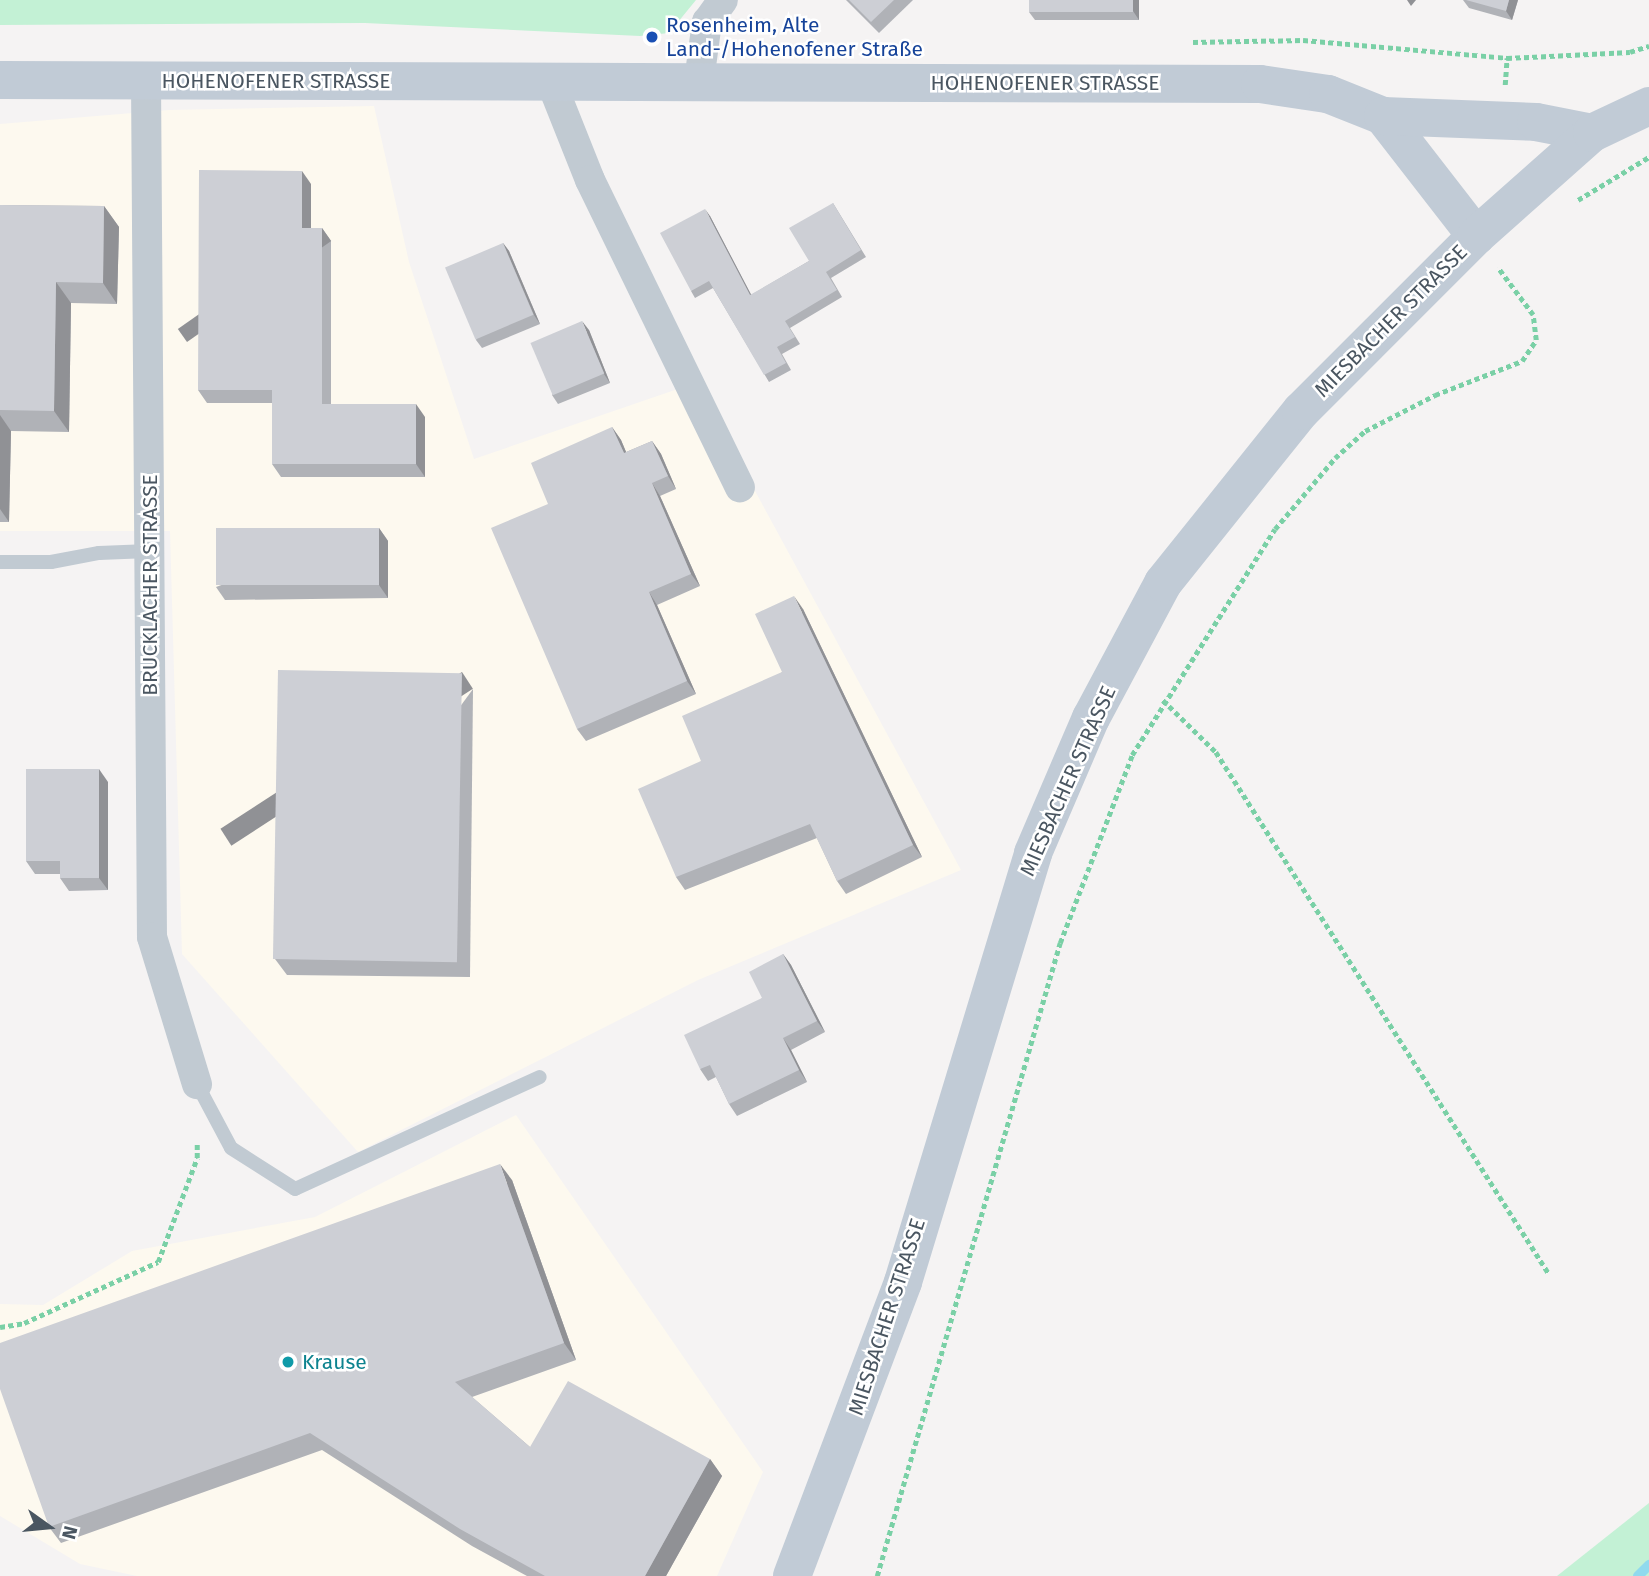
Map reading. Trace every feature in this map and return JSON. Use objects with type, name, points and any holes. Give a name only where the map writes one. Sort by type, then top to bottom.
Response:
[{"type":"main road","name":"HOHENOFENER STRASSE","points":[[0,80],[1260,84],[1328,94],[1383,116]]},
{"type":"main road","name":"MIESBACHER STRASSE","points":[[792,1576],[903,1282],[1033,852],[1091,719],[1163,583],[1214,516],[1301,411],[1476,236],[1592,133],[1649,106]]},
{"type":"main road","points":[[1383,116],[1536,122],[1592,133]]},
{"type":"main road","points":[[1383,116],[1476,236]]},
{"type":"street","points":[[699,81],[707,22],[723,0]]},
{"type":"street","name":"BRUCKLACHER STRASSE","points":[[146,80],[152,937],[197,1084]]},
{"type":"street","points":[[551,82],[590,180],[740,487]]},
{"type":"lane","points":[[0,562],[51,562],[99,553],[149,551]]},
{"type":"lane","points":[[197,1084],[231,1148],[295,1189],[540,1077]]},
{"type":"path","points":[[1507,58],[1630,52],[1649,46]]},
{"type":"path","points":[[1569,206],[1649,157]]},
{"type":"path","points":[[877,1576],[1060,943],[1115,793],[1163,700],[1275,529],[1335,458],[1365,432],[1435,395],[1522,361],[1536,340],[1534,315],[1476,236]]},
{"type":"path","points":[[1163,700],[1216,752],[1549,1275]]},
{"type":"path","points":[[0,1327],[24,1323],[158,1262],[197,1158],[197,1084]]},
{"type":"shaded area","points":[[374,106],[409,262],[474,459],[704,380],[736,456],[961,870],[698,980],[358,1152],[182,954],[170,531],[0,531],[0,124],[169,110]]},
{"type":"shaded area","points":[[516,1115],[763,1472],[717,1576],[137,1576],[80,1564],[0,1516],[0,1304],[43,1305],[132,1251],[315,1217]]},
{"type":"green space","points":[[0,0],[696,0],[669,33],[640,36],[365,23],[0,25]]},
{"type":"green space","points":[[1649,1503],[1649,1576],[1557,1576]]},
{"type":"building","points":[[849,0],[894,0],[871,22]]},
{"type":"building","points":[[1029,0],[1133,0],[1133,12],[1029,12]]},
{"type":"building","points":[[1466,0],[1509,0],[1506,11]]},
{"type":"building","points":[[199,170],[302,171],[302,228],[322,228],[322,404],[416,404],[416,464],[272,464],[272,390],[198,390]]},
{"type":"building","points":[[833,203],[861,250],[826,272],[837,290],[785,321],[795,337],[777,347],[786,363],[764,375],[709,281],[691,291],[660,233],[705,209],[750,295],[809,261],[789,228]]},
{"type":"building","points":[[0,205],[104,206],[103,283],[56,282],[54,411],[0,410]]},
{"type":"building","points":[[503,243],[533,315],[475,339],[445,268]]},
{"type":"building","points":[[582,321],[604,373],[553,395],[530,343]]},
{"type":"building","points":[[612,427],[624,453],[652,441],[668,476],[652,483],[691,574],[649,592],[687,681],[577,729],[491,528],[548,504],[531,463]]},
{"type":"building","points":[[216,528],[379,528],[379,585],[216,585]]},
{"type":"building","points":[[794,596],[913,845],[837,881],[810,824],[676,877],[638,789],[701,761],[682,716],[782,672],[755,614]]},
{"type":"building","points":[[278,670],[462,673],[457,962],[273,959]]},
{"type":"building","points":[[26,769],[99,769],[99,878],[60,878],[60,861],[26,861]]},
{"type":"building","points":[[783,954],[817,1021],[783,1038],[799,1070],[729,1104],[710,1065],[700,1069],[684,1035],[762,998],[749,972]]},
{"type":"building","name":"Krause","points":[[500,1164],[564,1343],[455,1382],[530,1447],[568,1381],[710,1459],[645,1576],[545,1576],[460,1529],[310,1433],[49,1527],[0,1389],[0,1343]]},
{"type":"waterway","points":[[1638,1576],[1649,1565]]},
{"type":"place","name":"Rosenheim, Alte Land-/Hohenofener Straße","points":[[652,37]]},
{"type":"place","name":"Krause","points":[[288,1362]]}]
